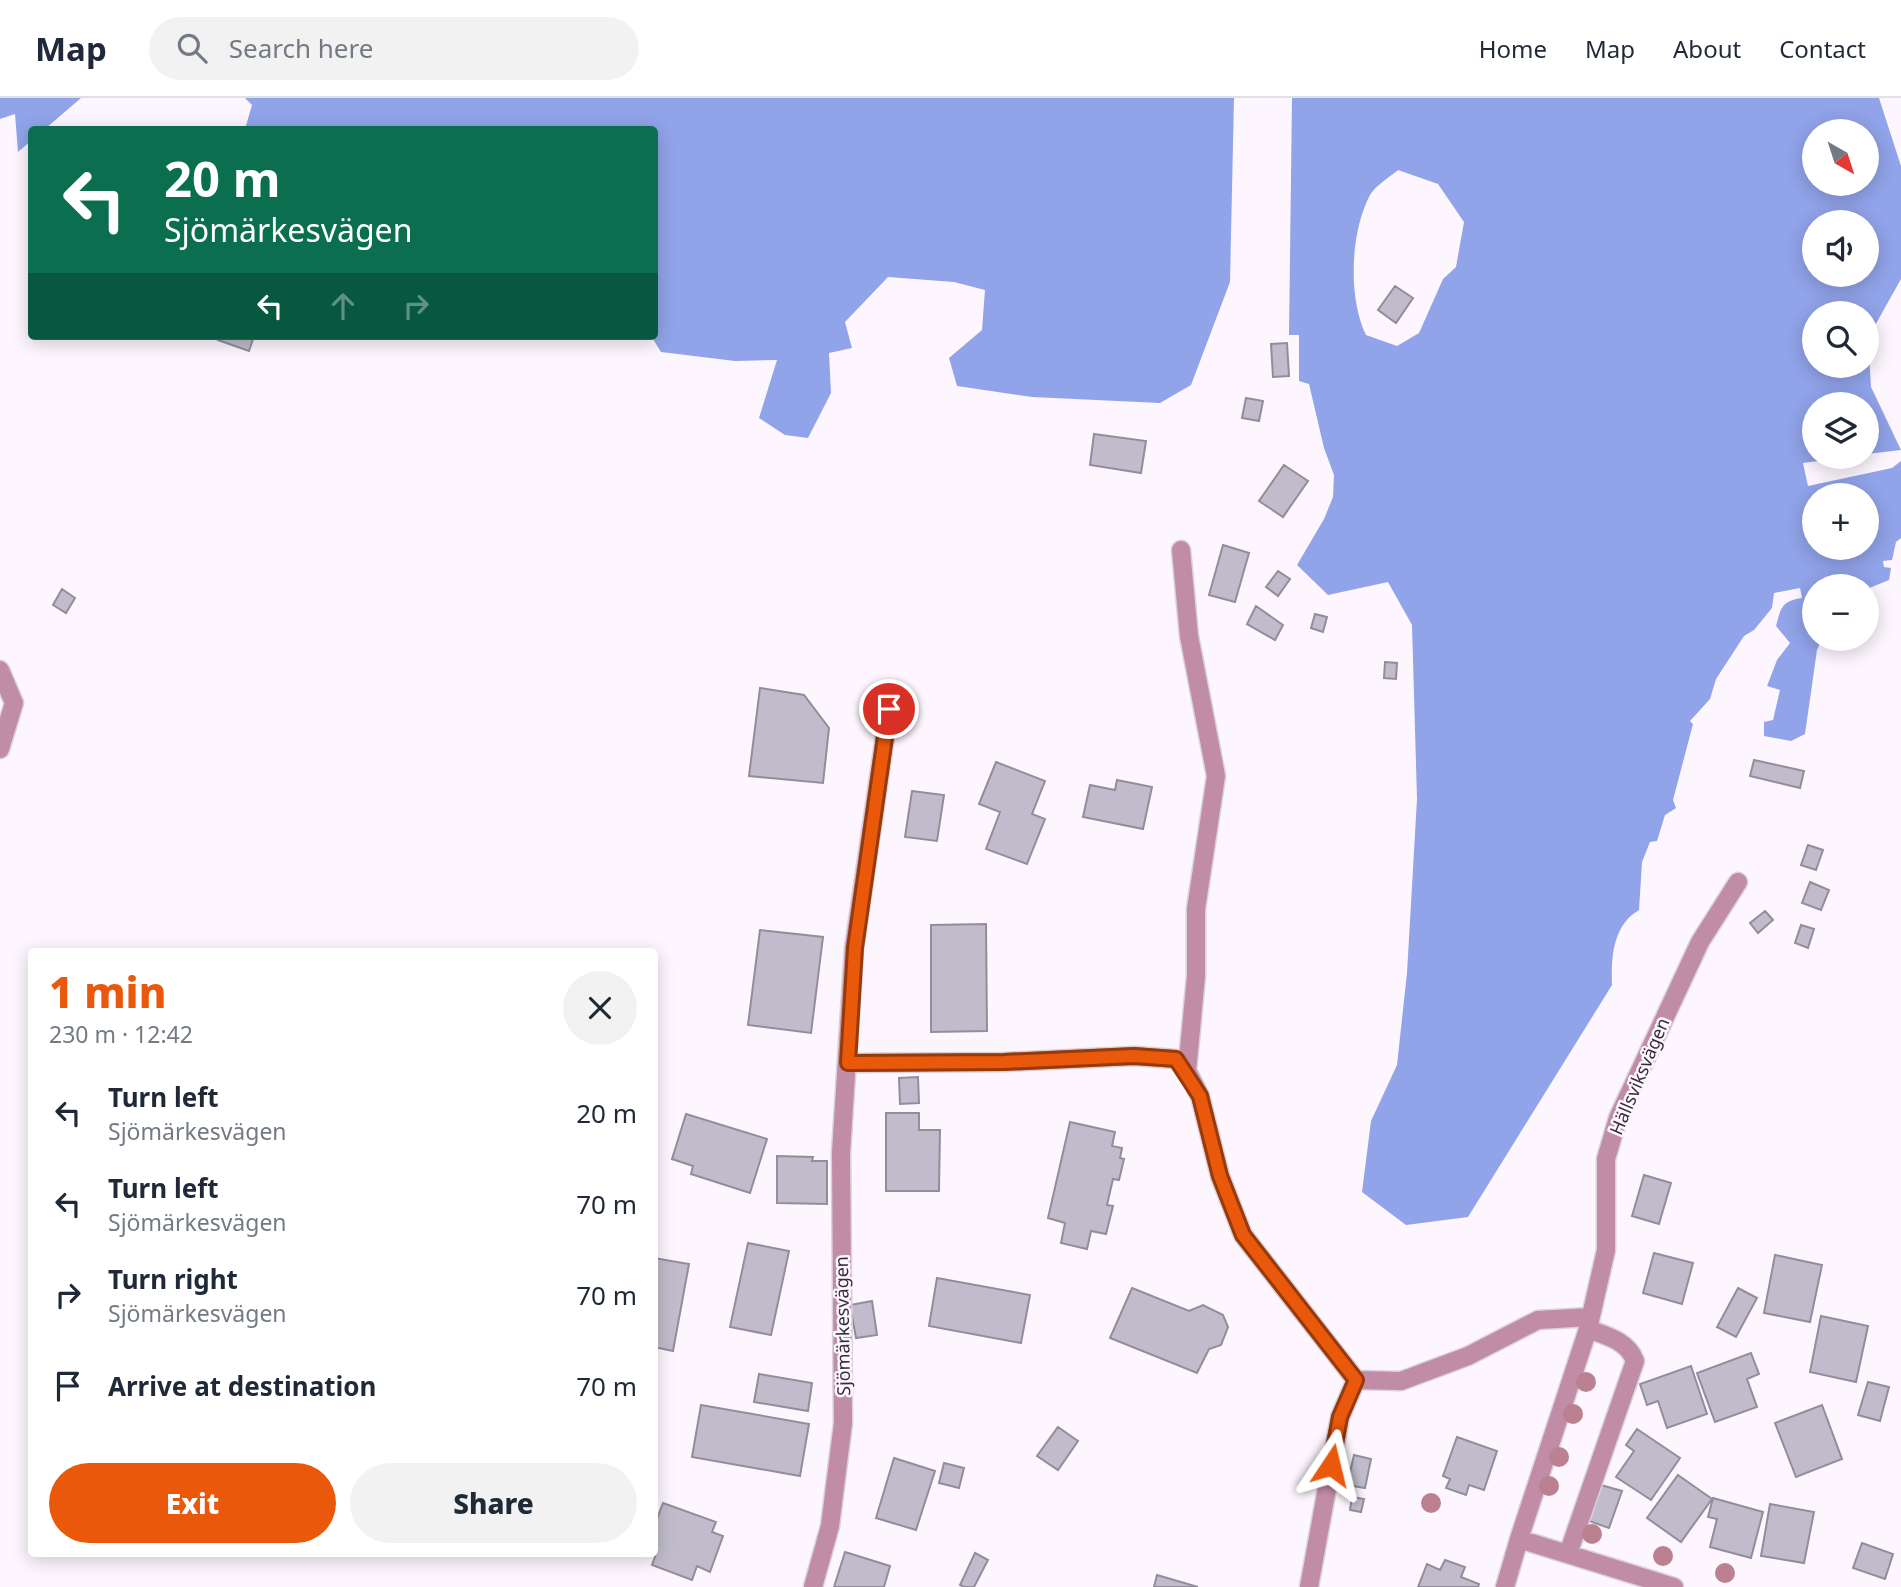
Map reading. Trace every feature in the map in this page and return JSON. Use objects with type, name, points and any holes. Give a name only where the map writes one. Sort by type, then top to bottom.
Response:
[{"type":"street","points":[[1181,550],[1189,636],[1216,776],[1196,909],[1196,976],[1187,1071]]},
{"type":"street","points":[[0,670],[14,703],[0,749]]},
{"type":"street","name":"Sjömärkesvägen","points":[[813,1587],[830,1526],[843,1423],[841,1153],[855,948],[889,709]]},
{"type":"street","name":"Hällsviksvägen","points":[[1506,1587],[1589,1323],[1606,1250],[1606,1159],[1618,1118],[1699,942],[1738,882]]},
{"type":"street","points":[[848,1063],[1004,1062],[1161,1056],[1176,1059],[1187,1071],[1200,1096],[1220,1176],[1243,1235],[1356,1380]]},
{"type":"street","points":[[1356,1380],[1401,1381],[1468,1356],[1538,1320],[1589,1323],[1631,1350],[1635,1361],[1568,1554]]},
{"type":"street","points":[[1309,1587],[1340,1417],[1356,1380]]},
{"type":"street","points":[[1519,1539],[1674,1587]]},
{"type":"water","points":[[0,98],[81,98],[48,126],[28,126],[28,144],[18,152],[15,114],[0,119]]},
{"type":"water","points":[[245,98],[1234,98],[1230,282],[1191,385],[1160,403],[1032,397],[957,386],[949,358],[982,330],[985,290],[954,282],[888,277],[845,322],[852,348],[829,353],[831,393],[808,438],[785,435],[759,418],[777,360],[735,361],[661,352],[654,340],[658,340],[658,126],[246,126],[252,105]]},
{"type":"water","points":[[1292,98],[1879,98],[1901,166],[1901,279],[1879,318],[1879,301],[1802,301],[1802,378],[1870,378],[1873,392],[1802,392],[1802,469],[1804,469],[1807,483],[1802,483],[1802,560],[1879,560],[1879,483],[1822,483],[1892,468],[1901,461],[1901,538],[1896,542],[1892,560],[1883,561],[1884,567],[1891,568],[1889,580],[1879,584],[1879,574],[1802,574],[1802,598],[1800,588],[1774,593],[1772,608],[1754,630],[1744,636],[1716,679],[1710,699],[1690,721],[1693,724],[1673,800],[1676,808],[1665,815],[1657,841],[1650,842],[1642,862],[1639,910],[1624,924],[1615,943],[1612,985],[1468,1217],[1406,1225],[1362,1192],[1371,1121],[1397,1065],[1407,973],[1417,799],[1412,625],[1388,582],[1328,595],[1297,565],[1324,519],[1333,497],[1334,475],[1324,448],[1309,384],[1299,381],[1299,335],[1289,335]],"holes":[[[1398,170],[1438,184],[1464,222],[1456,267],[1443,279],[1419,333],[1397,346],[1366,335],[1356,303],[1354,265],[1363,210],[1370,195]]]},
{"type":"water","points":[[1879,404],[1901,450],[1879,453]]},
{"type":"water","points":[[1802,598],[1802,651],[1817,651],[1805,734],[1791,741],[1764,736],[1764,722],[1773,720],[1780,690],[1767,686],[1777,660],[1790,643],[1776,626],[1781,610],[1790,601]]},
{"type":"building","points":[[1395,286],[1413,298],[1396,323],[1378,310]]},
{"type":"building","points":[[218,340],[253,340],[249,351]]},
{"type":"building","points":[[1287,343],[1289,376],[1273,377],[1271,344]]},
{"type":"building","points":[[1246,398],[1263,401],[1259,421],[1242,418]]},
{"type":"building","points":[[1094,434],[1146,441],[1141,473],[1090,465]]},
{"type":"building","points":[[1284,465],[1308,481],[1283,517],[1259,501]]},
{"type":"building","points":[[1223,545],[1249,553],[1235,602],[1209,595]]},
{"type":"building","points":[[1278,571],[1290,579],[1278,596],[1266,587]]},
{"type":"building","points":[[62,589],[75,598],[66,613],[53,605]]},
{"type":"building","points":[[1256,606],[1283,625],[1275,640],[1247,624]]},
{"type":"building","points":[[1315,614],[1327,617],[1323,632],[1311,628]]},
{"type":"building","points":[[1385,662],[1397,663],[1396,679],[1384,678]]},
{"type":"building","points":[[760,688],[804,695],[829,728],[823,783],[749,776]]},
{"type":"building","points":[[1754,760],[1804,771],[1800,788],[1750,776]]},
{"type":"building","points":[[996,762],[1045,781],[1032,814],[1045,819],[1027,864],[986,849],[1000,812],[979,804]]},
{"type":"building","points":[[1117,780],[1152,787],[1143,829],[1083,817],[1090,785],[1115,790]]},
{"type":"building","points":[[912,791],[944,795],[937,841],[905,837]]},
{"type":"building","points":[[1808,845],[1823,850],[1816,870],[1801,865]]},
{"type":"building","points":[[1810,882],[1829,890],[1821,910],[1802,903]]},
{"type":"building","points":[[1765,911],[1773,920],[1758,933],[1750,923]]},
{"type":"building","points":[[986,924],[987,1031],[931,1032],[931,925]]},
{"type":"building","points":[[1801,925],[1814,929],[1808,948],[1795,943]]},
{"type":"building","points":[[760,930],[823,937],[811,1033],[748,1025]]},
{"type":"building","points":[[918,1077],[919,1103],[900,1104],[899,1078]]},
{"type":"building","points":[[886,1113],[919,1113],[919,1130],[940,1130],[939,1191],[886,1191]]},
{"type":"building","points":[[686,1114],[767,1139],[750,1193],[691,1174],[693,1166],[672,1159]]},
{"type":"building","points":[[1070,1122],[1115,1132],[1112,1146],[1122,1148],[1120,1158],[1124,1159],[1119,1180],[1113,1179],[1107,1205],[1113,1206],[1106,1234],[1091,1231],[1087,1249],[1061,1243],[1065,1223],[1048,1218]]},
{"type":"building","points":[[777,1156],[813,1157],[812,1161],[827,1161],[827,1204],[777,1203]]},
{"type":"building","points":[[1644,1175],[1671,1183],[1659,1224],[1632,1216]]},
{"type":"building","points":[[748,1243],[789,1251],[771,1335],[730,1327]]},
{"type":"building","points":[[1654,1253],[1693,1263],[1682,1304],[1643,1293]]},
{"type":"building","points":[[1775,1255],[1822,1265],[1810,1322],[1764,1313]]},
{"type":"building","points":[[658,1259],[689,1264],[673,1351],[658,1348]]},
{"type":"building","points":[[937,1278],[1030,1295],[1021,1343],[929,1326]]},
{"type":"building","points":[[1132,1288],[1189,1311],[1203,1305],[1223,1315],[1228,1327],[1221,1345],[1209,1349],[1197,1373],[1110,1338]]},
{"type":"building","points":[[1738,1288],[1757,1298],[1736,1337],[1717,1327]]},
{"type":"building","points":[[872,1301],[877,1335],[856,1338],[850,1305]]},
{"type":"building","points":[[1821,1316],[1868,1326],[1856,1382],[1810,1372]]},
{"type":"building","points":[[1751,1353],[1759,1374],[1747,1379],[1757,1407],[1715,1422],[1697,1373]]},
{"type":"building","points":[[1691,1366],[1707,1414],[1667,1428],[1658,1401],[1647,1405],[1640,1384]]},
{"type":"building","points":[[759,1374],[812,1383],[808,1411],[754,1402]]},
{"type":"building","points":[[1868,1382],[1889,1387],[1880,1421],[1858,1415]]},
{"type":"building","points":[[701,1405],[809,1424],[800,1476],[692,1457]]},
{"type":"building","points":[[1822,1405],[1842,1459],[1796,1477],[1775,1423]]},
{"type":"building","points":[[1058,1427],[1078,1441],[1058,1470],[1037,1456]]},
{"type":"building","points":[[1637,1429],[1680,1458],[1651,1500],[1616,1477],[1634,1451],[1626,1445]]},
{"type":"building","points":[[1457,1437],[1497,1451],[1484,1490],[1469,1485],[1466,1495],[1446,1488],[1450,1479],[1443,1476]]},
{"type":"building","points":[[1354,1455],[1371,1459],[1365,1488],[1347,1485]]},
{"type":"building","points":[[894,1458],[935,1471],[916,1530],[876,1518]]},
{"type":"building","points":[[944,1463],[964,1468],[959,1488],[939,1483]]},
{"type":"building","points":[[1678,1475],[1712,1499],[1681,1542],[1647,1518]]},
{"type":"building","points":[[1601,1485],[1622,1491],[1609,1528],[1589,1521]]},
{"type":"building","points":[[1352,1497],[1364,1499],[1361,1512],[1350,1510]]},
{"type":"building","points":[[1713,1498],[1763,1512],[1751,1558],[1710,1547],[1717,1519],[1708,1517]]},
{"type":"building","points":[[663,1503],[716,1522],[712,1532],[723,1536],[710,1572],[697,1566],[692,1580],[652,1565],[655,1557],[658,1557],[658,1516]]},
{"type":"building","points":[[1770,1504],[1814,1512],[1804,1563],[1761,1556]]},
{"type":"building","points":[[1862,1543],[1893,1554],[1885,1579],[1853,1568]]},
{"type":"building","points":[[845,1552],[890,1566],[884,1587],[834,1587]]},
{"type":"building","points":[[975,1553],[988,1560],[974,1587],[964,1587],[960,1585]]},
{"type":"building","points":[[1445,1560],[1465,1567],[1461,1577],[1479,1584],[1478,1587],[1418,1587],[1427,1564],[1440,1570]]},
{"type":"building","points":[[1157,1575],[1198,1587],[1154,1587]]},
{"type":"route","points":[[889,709],[855,948],[848,1063],[1004,1062],[1134,1056],[1176,1059],[1187,1071],[1200,1096],[1220,1176],[1243,1235],[1356,1380],[1340,1417],[1331,1465]]}]
